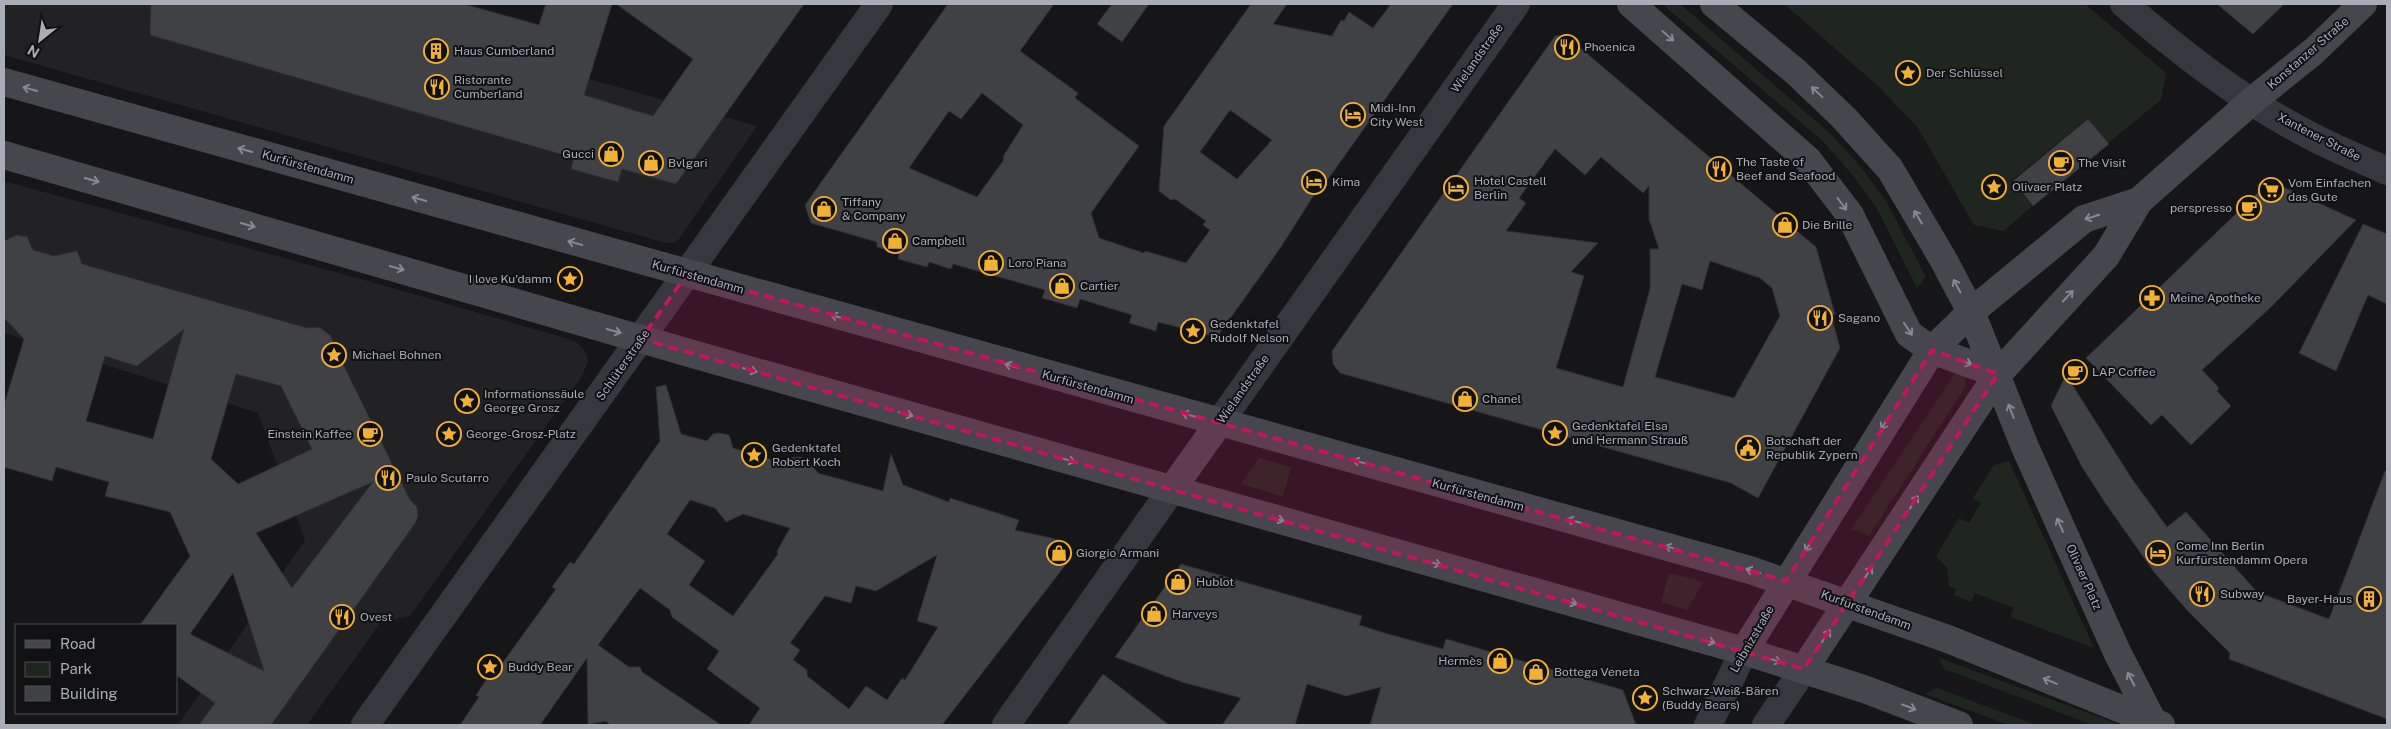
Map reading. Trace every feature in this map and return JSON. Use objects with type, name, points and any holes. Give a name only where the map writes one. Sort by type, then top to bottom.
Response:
[{"type":"main road","points":[[1631,4],[1808,160],[1850,215],[1909,334],[1932,350],[1998,374]]},
{"type":"main road","name":"Olivaer Platz","points":[[1714,4],[1796,72],[1844,118],[1890,169],[1944,259],[1972,312],[2029,456],[2117,652],[2155,724]]},
{"type":"main road","name":"Konstanzer Straße","points":[[2252,101],[2299,64],[2363,4]]},
{"type":"main road","name":"Kurfürstendamm","points":[[4,82],[1786,581],[1948,639],[2155,724]]},
{"type":"main road","points":[[1804,670],[1998,374],[2106,256],[2139,201],[2252,101]]},
{"type":"main road","points":[[4,155],[641,339],[1744,651],[1804,670],[1959,725]]},
{"type":"main road","points":[[1786,581],[1932,350],[1972,312],[2084,219],[2139,201]]},
{"type":"main road","name":"Wielandstraße","points":[[1172,489],[1219,423]]},
{"type":"main road","name":"Leibnizstraße","points":[[1744,651],[1786,581]]},
{"type":"street","name":"Schlüterstraße","points":[[365,725],[879,4]]},
{"type":"street","name":"Wielandstraße","points":[[1219,423],[1516,4]]},
{"type":"street","points":[[2124,4],[2193,62],[2252,101]]},
{"type":"street","name":"Xantener Straße","points":[[2252,101],[2307,134],[2387,171]]},
{"type":"street","name":"Wielandstraße","points":[[1006,725],[1172,489]]},
{"type":"street","name":"Leibnizstraße","points":[[1708,725],[1744,651]]},
{"type":"street","points":[[1766,725],[1804,670]]},
{"type":"highlighted area","points":[[687,274],[1786,581],[1932,350],[1998,374],[1804,669],[641,339]]},
{"type":"shaded area","points":[[4,4],[321,4],[757,126],[679,239],[673,243],[666,243],[4,55]]},
{"type":"shaded area","points":[[4,181],[382,285],[562,337],[576,342],[585,351],[588,362],[582,376],[410,616],[381,622],[307,725],[178,725],[305,540],[258,413],[4,333]]},
{"type":"green space","points":[[1662,4],[1680,4],[1831,134],[1860,166],[1886,201],[1926,277],[1917,288],[1876,207],[1851,173],[1823,141]]},
{"type":"green space","points":[[1784,4],[2085,4],[2166,73],[2161,100],[2108,143],[2087,119],[2011,181],[2032,206],[2004,231],[1974,225],[1918,128],[1878,86]]},
{"type":"green space","points":[[1955,373],[1965,377],[1965,387],[1869,536],[1851,529]]},
{"type":"green space","points":[[1259,458],[1291,467],[1283,497],[1241,484]]},
{"type":"green space","points":[[2009,461],[2094,648],[2010,617],[2014,608],[1975,593],[1971,602],[1954,595],[1956,589],[1949,586],[1947,568],[1936,556],[1959,518],[1969,523],[1981,503],[1973,498],[1994,465]]},
{"type":"green space","points":[[1669,573],[1704,582],[1687,610],[1661,602]]},
{"type":"green space","points":[[1939,658],[2121,725],[2093,725],[1944,669]]},
{"type":"green space","points":[[1937,688],[2036,725],[2009,725],[1925,694]]},
{"type":"building","points":[[151,4],[464,4],[539,25],[546,4],[612,4],[584,95],[653,116],[693,59],[616,4],[804,4],[676,184],[622,169],[618,182],[571,169],[574,158],[150,35]]},
{"type":"building","points":[[948,4],[1054,4],[1020,51],[1078,93],[1075,98],[1139,146],[1091,213],[1099,238],[1144,253],[1145,251],[1186,263],[1210,230],[1203,225],[1206,221],[1175,199],[1171,200],[1159,191],[1164,126],[1251,4],[1287,4],[1273,24],[1332,36],[1341,20],[1344,21],[1349,12],[1373,28],[1391,4],[1453,4],[1328,179],[1312,198],[1281,247],[1217,337],[1158,322],[1156,331],[1129,323],[1132,315],[1080,299],[1077,308],[1042,298],[1045,290],[953,264],[951,269],[929,262],[927,267],[898,259],[899,253],[877,247],[877,242],[811,223],[805,205]],"holes":[[[982,93],[1023,125],[1004,155],[1003,161],[977,197],[909,168],[949,111],[961,119]],[[1230,110],[1272,140],[1237,179],[1200,152]]]},
{"type":"building","points":[[1112,4],[1149,4],[1122,42],[1097,24]]},
{"type":"building","points":[[2217,4],[2284,4],[2253,34]]},
{"type":"building","points":[[1565,35],[1816,247],[1835,314],[1831,315],[1840,348],[1758,498],[1731,483],[1340,373],[1333,364],[1332,351],[1555,36]],"holes":[[[1555,149],[1585,175],[1601,157],[1643,193],[1649,186],[1649,219],[1659,249],[1650,249],[1650,289],[1623,387],[1556,368],[1584,276],[1571,272],[1598,243],[1506,231],[1526,203],[1519,198]],[[1710,261],[1760,278],[1772,288],[1780,316],[1734,398],[1655,377],[1682,284],[1702,290]]]},
{"type":"building","name":"The Visit","points":[[2088,119],[2109,144],[2033,206],[2013,181]]},
{"type":"building","points":[[2270,181],[2356,220],[2270,308],[2202,370],[2219,388],[2217,391],[2231,406],[2191,445],[2162,415],[2151,425],[2086,358]]},
{"type":"building","points":[[2363,224],[2387,234],[2387,304],[2368,295],[2336,371],[2299,353]]},
{"type":"building","points":[[17,235],[27,237],[33,250],[54,256],[77,251],[82,264],[307,328],[319,327],[331,336],[334,346],[410,500],[417,507],[418,516],[416,522],[271,725],[199,725],[215,703],[178,676],[178,624],[141,624],[190,556],[170,512],[105,496],[109,482],[56,467],[52,481],[4,467],[4,405],[24,339],[4,318],[4,241]],"holes":[[[184,329],[153,439],[86,421],[105,356],[137,366]],[[236,374],[281,386],[312,449],[238,484],[211,459]],[[373,482],[292,588],[256,533]],[[233,573],[264,671],[190,634]]]},
{"type":"building","points":[[2066,375],[2132,479],[2167,527],[2186,512],[2257,592],[2329,619],[2385,471],[2387,472],[2387,719],[2229,659],[2230,653],[2186,609],[2154,572],[2082,467],[2051,406]]},
{"type":"building","points":[[666,385],[681,434],[707,441],[713,434],[729,435],[733,448],[786,464],[791,458],[807,459],[818,473],[883,491],[891,454],[903,485],[949,502],[950,498],[1019,520],[1015,530],[1060,540],[1070,559],[942,725],[749,725],[760,708],[707,669],[719,651],[672,617],[670,610],[640,588],[598,645],[629,667],[640,667],[642,672],[721,725],[611,725],[605,721],[588,725],[587,658],[540,725],[460,725],[479,697],[476,695],[493,670],[496,672],[556,589],[552,587],[570,562],[574,564],[660,441],[656,387]],"holes":[[[690,500],[715,508],[726,522],[743,514],[790,528],[777,551],[778,554],[733,616],[689,585],[705,561],[667,534]],[[937,555],[917,621],[938,627],[905,680],[902,678],[887,700],[866,686],[849,709],[807,676],[807,670],[793,660],[800,650],[790,643],[825,596],[851,603],[856,586],[876,591]]]},
{"type":"building","points":[[1181,564],[1362,616],[1359,625],[1388,634],[1443,649],[1446,639],[1623,690],[1636,725],[1370,725],[1381,687],[1346,696],[1307,684],[1295,725],[1222,725],[1241,698],[1182,682],[1115,657]]},
{"type":"building","points":[[1103,674],[1169,725],[1067,725]]},
{"type":"place","name":"Phoenica","points":[[1567,47]]},
{"type":"place","name":"Haus Cumberland","points":[[436,51]]},
{"type":"place","name":"Der Schlüssel","points":[[1908,73]]},
{"type":"place","name":"Ristorante Cumberland","points":[[437,87]]},
{"type":"place","name":"Midi-Inn City West","points":[[1353,115]]},
{"type":"place","name":"Gucci","points":[[611,154]]},
{"type":"place","name":"Bvlgari","points":[[651,163]]},
{"type":"place","name":"The Visit","points":[[2061,163]]},
{"type":"place","name":"The Taste of Beef and Seafood","points":[[1719,169]]},
{"type":"place","name":"Kima","points":[[1314,182]]},
{"type":"place","name":"Olivaer Platz","points":[[1994,187]]},
{"type":"place","name":"Hotel Castell Berlin","points":[[1456,188]]},
{"type":"place","name":"Vom Einfachen das Gute","points":[[2271,190]]},
{"type":"place","name":"perspresso","points":[[2249,208]]},
{"type":"place","name":"Tiffany & Company","points":[[824,209]]},
{"type":"place","name":"Die Brille","points":[[1785,225]]},
{"type":"place","name":"Campbell","points":[[895,241]]},
{"type":"place","name":"Loro Piana","points":[[991,263]]},
{"type":"place","name":"I love Ku'damm","points":[[570,279]]},
{"type":"place","name":"Cartier","points":[[1062,286]]},
{"type":"place","name":"Meine Apotheke","points":[[2152,298]]},
{"type":"place","name":"Sagano","points":[[1820,318]]},
{"type":"place","name":"Gedenktafel Rudolf Nelson","points":[[1193,331]]},
{"type":"place","name":"Michael Bohnen","points":[[334,355]]},
{"type":"place","name":"LAP Coffee","points":[[2075,372]]},
{"type":"place","name":"Chanel","points":[[1465,399]]},
{"type":"place","name":"Informationssäule George Grosz","points":[[467,401]]},
{"type":"place","name":"Gedenktafel Elsa und Hermann Strauß","points":[[1555,433]]},
{"type":"place","name":"Einstein Kaffee","points":[[370,434]]},
{"type":"place","name":"George-Grosz-Platz","points":[[449,434]]},
{"type":"place","name":"Botschaft der Republik Zypern","points":[[1748,448]]},
{"type":"place","name":"Gedenktafel Robert Koch","points":[[754,455]]},
{"type":"place","name":"Paulo Scutarro","points":[[388,478]]},
{"type":"place","name":"Giorgio Armani","points":[[1059,553]]},
{"type":"place","name":"Come Inn Berlin Kurfürstendamm Opera","points":[[2158,553]]},
{"type":"place","name":"Hublot","points":[[1178,582]]},
{"type":"place","name":"Subway","points":[[2202,594]]},
{"type":"place","name":"Bayer-Haus","points":[[2369,599]]},
{"type":"place","name":"Harveys","points":[[1154,614]]},
{"type":"place","name":"Ovest","points":[[342,617]]},
{"type":"place","name":"Hermès","points":[[1500,661]]},
{"type":"place","name":"Buddy Bear","points":[[490,667]]},
{"type":"place","name":"Bottega Veneta","points":[[1536,672]]},
{"type":"place","name":"Schwarz-Weiß-Bären (Buddy Bears)","points":[[1645,698]]}]
